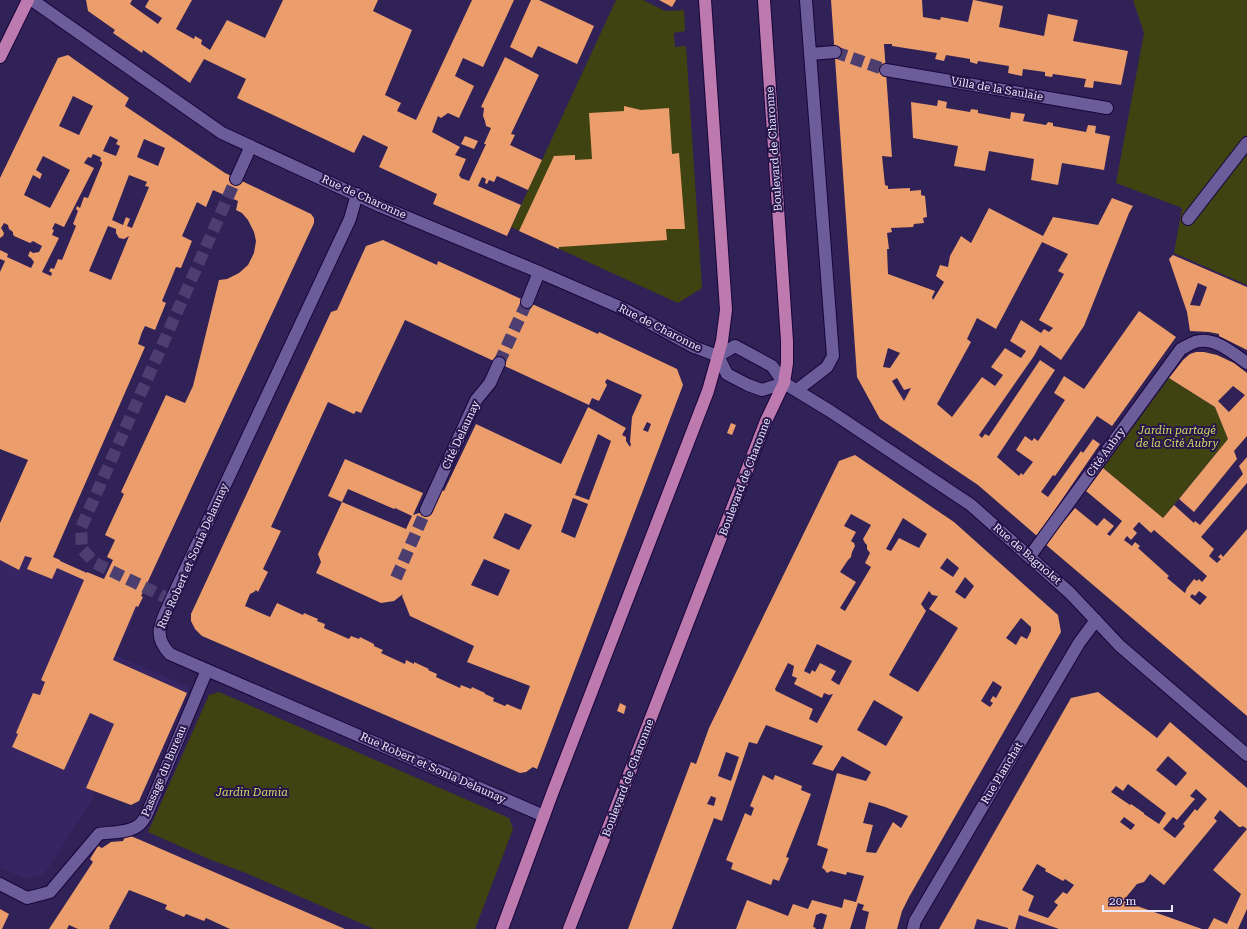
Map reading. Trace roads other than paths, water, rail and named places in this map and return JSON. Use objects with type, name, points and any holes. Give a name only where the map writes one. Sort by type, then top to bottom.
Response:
[{"type":"main road","points":[[0,57],[28,0]]},
{"type":"main road","points":[[502,929],[708,391],[722,341],[726,310],[705,0]]},
{"type":"main road","name":"Boulevard de Charonne","points":[[569,929],[766,421],[784,382],[787,363],[787,341],[764,0]]},
{"type":"street","name":"Rue de Charonne","points":[[32,0],[222,133],[357,194],[380,206],[624,309],[694,347],[718,356]]},
{"type":"street","points":[[797,390],[827,366],[833,356],[806,0]]},
{"type":"street","points":[[810,54],[835,52]]},
{"type":"street","name":"Villa de la Saulaie","points":[[886,70],[1107,108]]},
{"type":"street","points":[[1188,219],[1247,143]]},
{"type":"street","points":[[236,179],[251,146]]},
{"type":"street","name":"Rue Robert et Sonia Delaunay","points":[[357,194],[350,219],[171,600],[158,632],[160,640],[163,647],[170,654],[544,816]]},
{"type":"street","points":[[527,302],[539,272]]},
{"type":"street","name":"Cité Aubry","points":[[1030,556],[1181,349],[1196,342],[1207,341],[1223,346],[1247,363]]},
{"type":"street","points":[[735,346],[772,366],[784,382],[762,390],[748,385],[727,374],[718,356],[735,346]]},
{"type":"street","name":"Cité Delaunay","points":[[426,510],[476,400],[490,384],[500,363]]},
{"type":"street","name":"Rue de Bagnolet","points":[[784,382],[830,410],[970,505],[1030,556],[1070,593],[1120,646],[1247,755]]},
{"type":"street","name":"Rue Planchat","points":[[913,929],[915,921],[1079,643],[1096,620]]},
{"type":"street","name":"Passage du Bureau","points":[[0,884],[27,898],[50,892],[99,834],[126,830],[134,828],[140,824],[146,816],[207,670]]},
{"type":"tunnel","points":[[835,52],[886,70]]},
{"type":"tunnel","points":[[171,600],[95,563],[82,549],[81,528],[236,179]]},
{"type":"tunnel","points":[[499,363],[527,302]]},
{"type":"tunnel","points":[[396,578],[426,510]]},
{"type":"park label","name":"Jardin partagé de la Cité Aubry","points":[[1177,436]]},
{"type":"park label","name":"Jardin Damia","points":[[252,792]]}]
